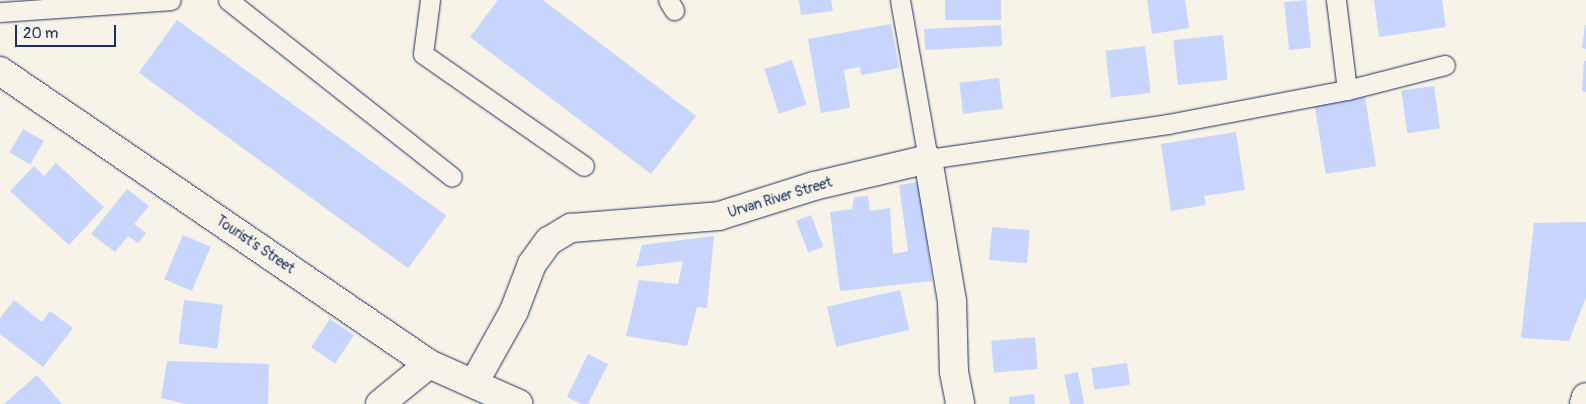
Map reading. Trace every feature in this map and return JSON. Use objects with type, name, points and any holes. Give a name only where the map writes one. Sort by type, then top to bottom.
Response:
[{"type":"street","name":"Tourist's Street","points":[[0,71],[429,364],[518,404]]},
{"type":"street","name":"Urvan River Street","points":[[474,383],[514,311],[532,264],[549,241],[571,228],[720,216],[814,186],[928,159]]},
{"type":"street","points":[[928,159],[952,301],[954,372],[960,404]]},
{"type":"street","points":[[380,404],[429,364]]},
{"type":"street","points":[[1584,404],[1586,397]]},
{"type":"lane","points":[[0,12],[171,0]]},
{"type":"lane","points":[[228,0],[452,177]]},
{"type":"lane","points":[[430,0],[423,54],[584,166]]},
{"type":"lane","points":[[900,0],[928,159],[1168,124],[1347,90],[1445,65]]},
{"type":"lane","points":[[1336,0],[1347,90]]},
{"type":"building","points":[[498,0],[543,0],[696,116],[651,174],[470,37]]},
{"type":"building","points":[[799,0],[831,0],[833,11],[801,15]]},
{"type":"building","points":[[945,0],[1001,0],[1001,20],[945,20]]},
{"type":"building","points":[[1147,0],[1185,0],[1189,28],[1152,34]]},
{"type":"building","points":[[1306,0],[1311,48],[1289,50],[1284,2]]},
{"type":"building","points":[[1374,0],[1442,0],[1446,27],[1379,37]]},
{"type":"building","points":[[177,20],[446,216],[408,268],[139,73]]},
{"type":"building","points":[[891,24],[899,68],[861,75],[860,67],[844,70],[850,108],[821,113],[808,39]]},
{"type":"building","points":[[1001,25],[1002,46],[925,50],[924,29]]},
{"type":"building","points":[[1586,25],[1586,49],[1582,48]]},
{"type":"building","points":[[1223,35],[1228,80],[1178,85],[1173,40]]},
{"type":"building","points":[[1145,46],[1151,93],[1111,98],[1105,51]]},
{"type":"building","points":[[792,60],[807,105],[779,114],[764,69]]},
{"type":"building","points":[[1584,61],[1586,61],[1586,92],[1582,91]]},
{"type":"building","points":[[999,78],[1003,109],[963,114],[959,83]]},
{"type":"building","points":[[1434,86],[1440,129],[1407,133],[1401,91]]},
{"type":"building","points":[[1365,97],[1376,166],[1326,174],[1315,105]]},
{"type":"building","points":[[23,129],[44,141],[30,164],[10,152]]},
{"type":"building","points":[[1236,132],[1245,190],[1204,196],[1206,205],[1171,211],[1161,144]]},
{"type":"building","points":[[56,163],[104,207],[69,245],[10,191],[34,166],[44,176]]},
{"type":"building","points":[[919,182],[932,281],[840,291],[830,212],[852,209],[854,197],[868,196],[870,211],[890,208],[893,254],[908,251],[899,185]]},
{"type":"building","points":[[127,189],[149,206],[134,224],[146,233],[138,243],[128,236],[115,252],[91,234]]},
{"type":"building","points":[[811,215],[823,247],[808,252],[796,221]]},
{"type":"building","points":[[1586,222],[1586,297],[1569,341],[1521,338],[1534,223]]},
{"type":"building","points":[[992,227],[1030,230],[1027,263],[989,260]]},
{"type":"building","points":[[183,235],[211,247],[192,291],[164,279]]},
{"type":"building","points":[[714,236],[707,308],[697,307],[687,346],[626,336],[639,280],[678,284],[683,261],[636,267],[642,245]]},
{"type":"building","points":[[900,290],[909,330],[836,347],[827,307]]},
{"type":"building","points":[[14,300],[42,322],[50,311],[73,328],[43,367],[0,334],[0,318]]},
{"type":"building","points":[[184,300],[223,305],[217,348],[179,344]]},
{"type":"building","points":[[330,319],[354,335],[335,363],[311,347]]},
{"type":"building","points":[[1035,337],[1038,369],[994,373],[991,341]]},
{"type":"building","points":[[588,354],[608,364],[588,404],[581,404],[567,397]]},
{"type":"building","points":[[167,361],[269,364],[268,404],[186,404],[161,398]]},
{"type":"building","points":[[1127,363],[1130,385],[1094,390],[1091,368]]},
{"type":"building","points":[[1078,372],[1084,404],[1070,404],[1064,375]]},
{"type":"building","points":[[37,375],[62,404],[4,404]]},
{"type":"building","points":[[1034,394],[1035,404],[1009,404],[1009,397]]}]
